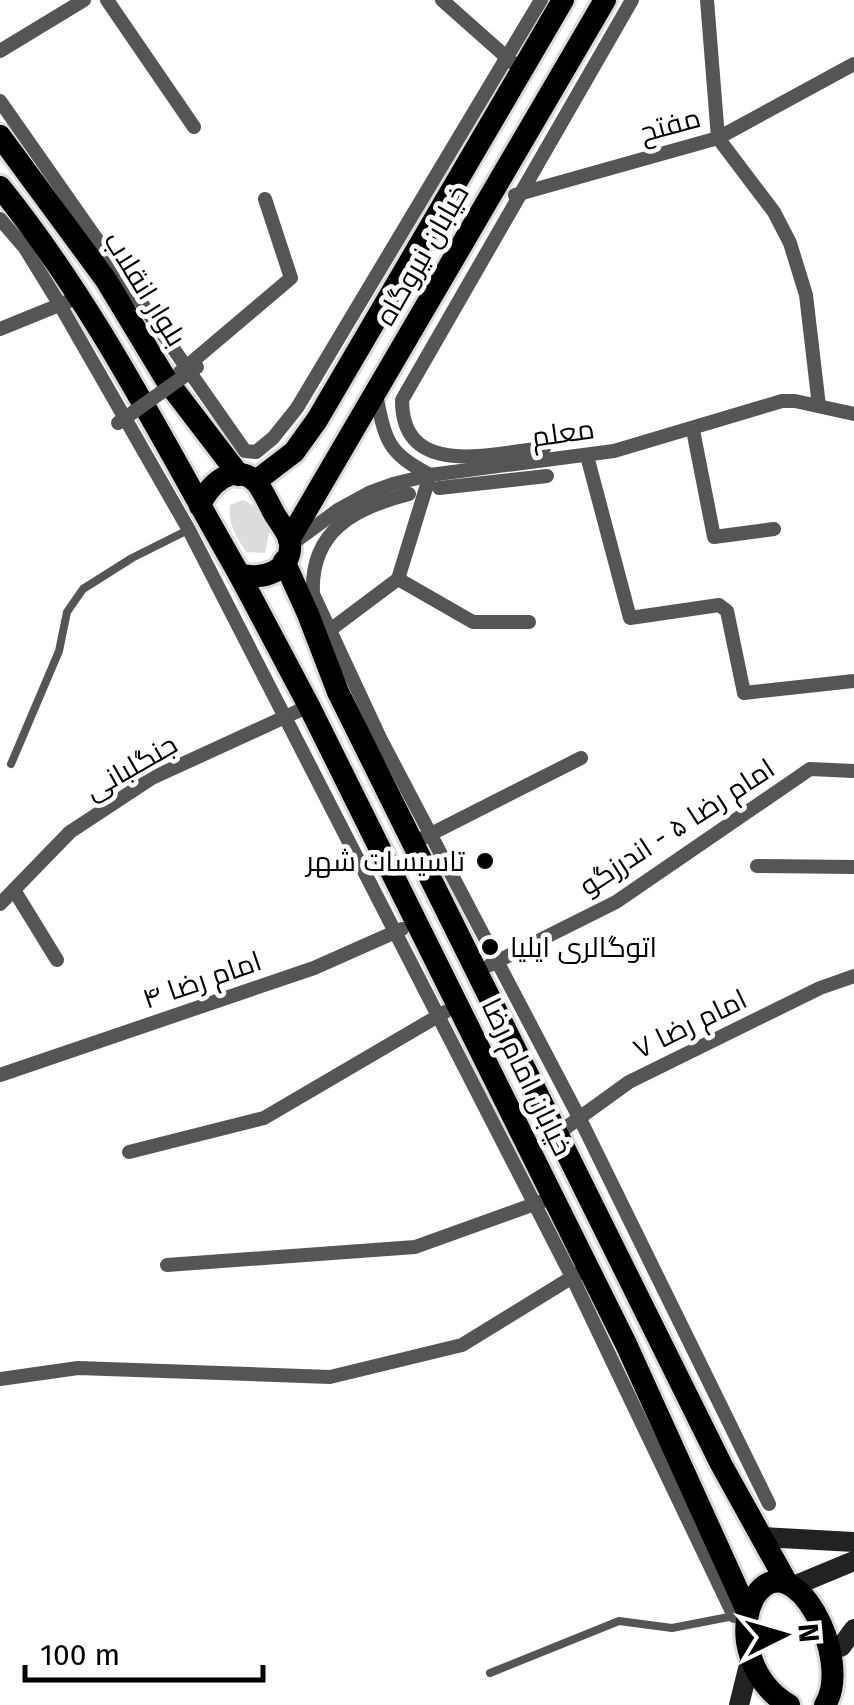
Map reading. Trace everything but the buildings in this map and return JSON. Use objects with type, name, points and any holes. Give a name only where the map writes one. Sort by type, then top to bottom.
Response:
[{"type":"main road","name":"خیابان نیروگاه","points":[[199,519],[213,484],[220,478],[247,478],[290,455],[317,420],[514,64],[562,0]]},
{"type":"main road","name":"خیابان نیروگاه","points":[[288,549],[348,439],[606,0]]},
{"type":"main road","name":"بلوار انقلاب","points":[[0,136],[106,280],[167,381],[247,478],[288,549]]},
{"type":"main road","points":[[0,187],[70,301],[170,446],[199,519]]},
{"type":"main road","points":[[317,420],[323,433],[335,440],[348,439]]},
{"type":"main road","points":[[170,446],[181,452],[194,450],[202,439],[201,426]]},
{"type":"main road","name":"خیابان امام رضا","points":[[199,519],[238,574],[309,706],[406,927],[721,1551],[751,1658]]},
{"type":"main road","points":[[238,574],[268,576],[280,568],[288,549]]},
{"type":"main road","name":"خیابان امام رضا","points":[[288,549],[321,634],[338,692],[421,839],[486,967],[557,1134],[721,1464],[791,1584],[811,1596],[847,1638]]},
{"type":"main road","points":[[282,654],[294,634],[321,634]]},
{"type":"main road","points":[[721,1464],[748,1543],[741,1550],[721,1551]]},
{"type":"main road","points":[[761,1537],[854,1542]]},
{"type":"main road","points":[[741,1615],[759,1591],[777,1582],[791,1584],[854,1561]]},
{"type":"main road","points":[[826,1705],[834,1697],[842,1676],[847,1638]]},
{"type":"main road","points":[[739,1705],[751,1658]]},
{"type":"main road","points":[[751,1658],[766,1687],[789,1705]]},
{"type":"main road","points":[[842,1676],[850,1705]]},
{"type":"street","points":[[0,51],[84,0]]},
{"type":"street","points":[[107,0],[194,127]]},
{"type":"street","points":[[442,0],[514,64]]},
{"type":"street","points":[[0,101],[192,367],[245,451],[261,450],[297,408],[514,64],[542,0]]},
{"type":"street","points":[[544,448],[467,456],[432,453],[413,442],[406,431],[402,400],[632,0]]},
{"type":"street","points":[[712,3],[718,138],[774,212],[790,242],[806,296],[819,406]]},
{"type":"street","name":"مفتح","points":[[486,204],[718,138],[854,64]]},
{"type":"street","points":[[118,423],[192,367],[291,278],[264,200]]},
{"type":"street","points":[[0,219],[70,301],[199,519],[285,717],[406,927]]},
{"type":"street","points":[[0,329],[70,301]]},
{"type":"street","points":[[167,381],[192,367]]},
{"type":"street","points":[[376,395],[383,427],[401,460],[435,481],[547,476]]},
{"type":"street","name":"معلم","points":[[288,549],[338,510],[371,492],[587,456],[692,430],[782,401],[854,414]]},
{"type":"street","points":[[692,430],[714,537],[774,529]]},
{"type":"street","points":[[587,456],[630,618],[720,606],[727,611],[744,693],[854,681]]},
{"type":"street","points":[[408,494],[377,503],[322,542],[313,570],[321,634],[398,579],[435,481]]},
{"type":"street","points":[[398,579],[473,622],[529,622]]},
{"type":"street","name":"جنگلبانی","points":[[0,904],[70,832],[152,778],[309,706]]},
{"type":"street","points":[[421,839],[582,758]]},
{"type":"street","name":"امام رضا ۵ - اندرزگو","points":[[486,967],[616,902],[810,770],[854,771]]},
{"type":"street","points":[[757,866],[854,867]]},
{"type":"street","points":[[14,890],[57,960]]},
{"type":"street","name":"امام رضا ۴","points":[[0,1075],[314,968],[406,927]]},
{"type":"street","points":[[486,967],[579,1118],[769,1504]]},
{"type":"street","name":"امام رضا ۷","points":[[557,1134],[629,1082],[820,988],[854,976]]},
{"type":"street","points":[[129,1152],[264,1118],[448,1010]]},
{"type":"street","points":[[167,1265],[415,1247],[544,1200]]},
{"type":"street","points":[[0,1379],[78,1368],[330,1377],[462,1345],[580,1272],[741,1615]]},
{"type":"lane","points":[[11,764],[59,651],[67,612],[84,589],[199,519]]},
{"type":"lane","points":[[490,1673],[619,1621],[672,1628],[741,1615]]},
{"type":"shaded area","points":[[243,500],[257,507],[270,529],[265,553],[246,552],[233,530],[230,505]]},
{"type":"place","name":"تاسیسات شهر","points":[[485,861]]},
{"type":"place","name":"اتوگالری ایلیا","points":[[490,947]]}]
